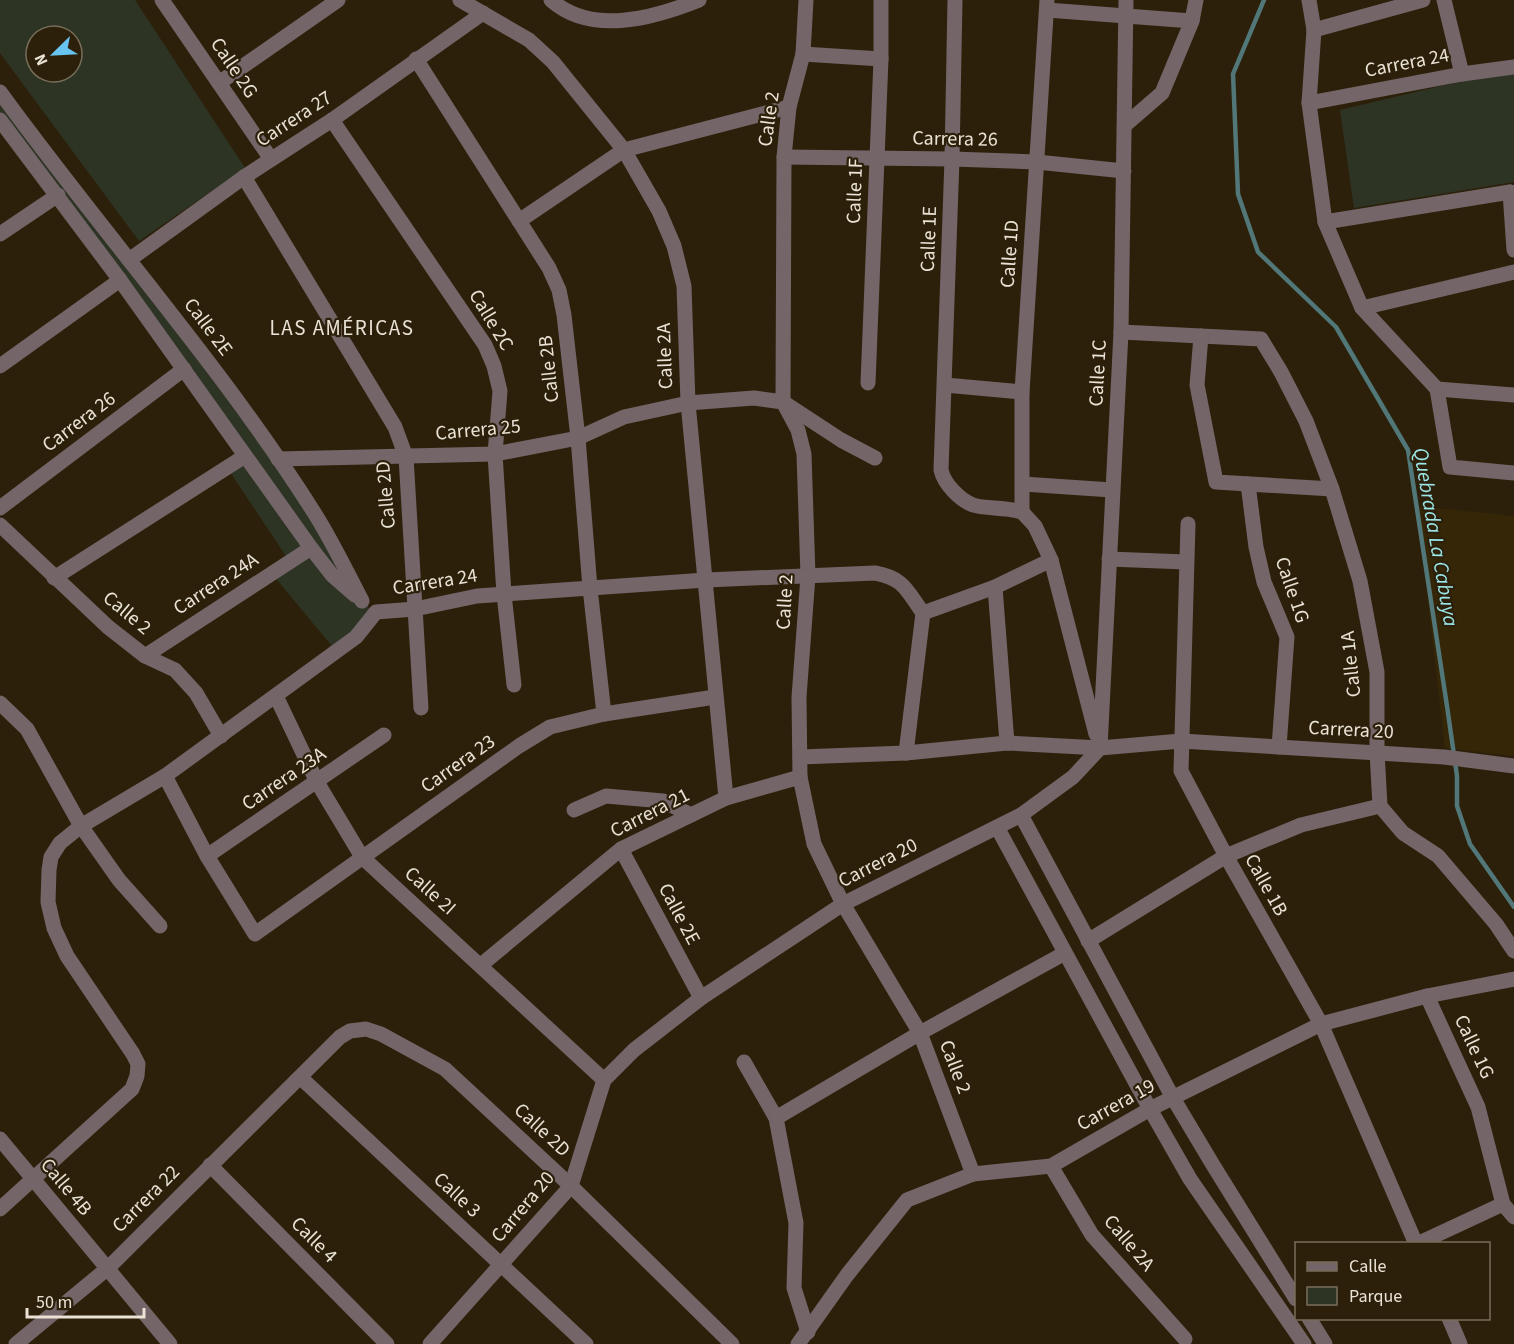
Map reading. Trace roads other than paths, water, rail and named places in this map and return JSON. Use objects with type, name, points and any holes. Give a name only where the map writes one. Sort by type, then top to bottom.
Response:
[{"type":"street","name":"Calle 2G","points":[[162,0],[271,159]]},
{"type":"street","points":[[219,83],[338,0]]},
{"type":"street","name":"Calle 2A","points":[[460,0],[529,40],[554,62],[624,150],[658,210],[677,256],[684,286],[688,403],[726,798]]},
{"type":"street","points":[[551,0],[561,8],[589,20],[630,20],[678,8],[699,0]]},
{"type":"street","name":"Calle 2","points":[[806,0],[803,54],[789,106],[784,157],[783,402],[798,430],[804,454],[808,576],[799,697],[800,777],[814,844],[843,904],[920,1034],[973,1174]]},
{"type":"street","name":"Calle 1F","points":[[868,383],[881,59],[881,0]]},
{"type":"street","name":"Calle 1E","points":[[955,0],[941,470],[943,479],[949,487],[973,505],[1009,508],[1022,512]]},
{"type":"street","name":"Calle 1C","points":[[1100,748],[1121,332],[1126,0]]},
{"type":"street","points":[[1125,125],[1162,93],[1192,21],[1196,0]]},
{"type":"street","points":[[1309,0],[1314,30],[1309,103],[1325,222],[1362,309],[1437,389],[1450,467],[1514,473]]},
{"type":"street","points":[[1314,30],[1423,0]]},
{"type":"street","points":[[1444,0],[1462,74]]},
{"type":"street","points":[[1047,5],[1126,16],[1192,21]]},
{"type":"street","name":"Calle 1D","points":[[1022,512],[1022,392],[1047,5]]},
{"type":"street","name":"Carrera 27","points":[[129,260],[244,177],[332,120],[483,13]]},
{"type":"street","points":[[803,54],[881,59]]},
{"type":"street","name":"Calle 2B","points":[[416,59],[549,268],[559,290],[578,438],[590,588],[604,714]]},
{"type":"street","name":"Carrera 24","points":[[1309,103],[1462,74],[1514,67]]},
{"type":"street","name":"Calle 2E","points":[[0,92],[203,355],[278,459],[316,515],[362,601]]},
{"type":"street","points":[[519,221],[624,150],[789,106]]},
{"type":"street","name":"Calle 2E","points":[[0,120],[120,280],[310,548],[332,575],[376,612]]},
{"type":"street","name":"Calle 2C","points":[[332,120],[485,345],[494,366],[500,391],[495,454],[504,594],[514,685]]},
{"type":"street","name":"Carrera 26","points":[[784,157],[1037,162],[1124,171]]},
{"type":"street","name":"Calle 2D","points":[[244,177],[395,427],[406,456],[422,708]]},
{"type":"street","points":[[1325,222],[1512,189],[1514,250]]},
{"type":"street","points":[[0,234],[58,195]]},
{"type":"street","points":[[1362,309],[1514,272]]},
{"type":"street","points":[[0,366],[120,280]]},
{"type":"street","points":[[1121,332],[1201,336],[1197,385],[1216,482],[1332,489]]},
{"type":"street","name":"Calle 1A","points":[[1201,336],[1260,339],[1281,372],[1306,421],[1332,489],[1360,581],[1377,672],[1380,806]]},
{"type":"street","name":"Carrera 26","points":[[0,508],[184,369]]},
{"type":"street","points":[[945,385],[1022,392]]},
{"type":"street","points":[[1437,389],[1514,395]]},
{"type":"street","name":"Carrera 25","points":[[278,459],[495,454],[578,438],[624,417],[688,403],[754,398],[783,402],[841,440],[875,458]]},
{"type":"street","points":[[54,578],[245,456]]},
{"type":"street","points":[[1023,484],[1112,490]]},
{"type":"street","name":"Calle 1G","points":[[1248,484],[1256,547],[1264,582],[1287,637],[1279,747]]},
{"type":"street","points":[[800,757],[906,753],[1007,743],[1100,748],[1051,560],[1035,526],[1022,512]]},
{"type":"street","name":"Calle 1B","points":[[1188,524],[1180,741],[1181,771],[1321,1024],[1416,1242]]},
{"type":"street","name":"Calle 2","points":[[0,525],[108,627],[145,656],[175,670],[196,693],[221,736]]},
{"type":"street","name":"Carrera 24A","points":[[145,656],[310,548]]},
{"type":"street","points":[[1109,559],[1186,562]]},
{"type":"street","points":[[906,753],[922,613],[995,587],[1051,560]]},
{"type":"street","name":"Carrera 24","points":[[33,1179],[132,1089],[137,1076],[138,1064],[67,956],[54,928],[48,902],[51,857],[60,843],[81,826],[165,776],[356,637],[376,612],[414,609],[477,596],[706,580],[875,573],[891,576],[902,584],[922,613]]},
{"type":"street","points":[[995,587],[1007,743]]},
{"type":"street","name":"Calle 2I","points":[[276,696],[317,782],[362,857],[604,1080]]},
{"type":"street","name":"Carrera 23","points":[[207,856],[255,934],[550,726],[604,714],[715,698]]},
{"type":"street","points":[[0,703],[27,729],[81,826],[119,880],[160,926]]},
{"type":"street","name":"Carrera 23A","points":[[207,856],[384,735]]},
{"type":"street","name":"Carrera 20","points":[[430,1344],[571,1186],[604,1080],[634,1050],[701,998],[843,904],[1021,815],[1073,777],[1100,748],[1180,741],[1444,757],[1514,766]]},
{"type":"street","points":[[165,776],[207,856]]},
{"type":"street","name":"Carrera 21","points":[[481,965],[621,849],[726,798],[800,777]]},
{"type":"street","points":[[574,810],[606,796],[663,801],[691,815]]},
{"type":"street","points":[[1088,941],[1226,856],[1301,825],[1380,806],[1403,833],[1438,856],[1496,924],[1514,951]]},
{"type":"street","points":[[1021,815],[1173,1098],[1295,1297]]},
{"type":"street","points":[[997,827],[1190,1179],[1304,1344]]},
{"type":"street","name":"Calle 2E","points":[[621,849],[701,998]]},
{"type":"street","points":[[776,1118],[1065,953]]},
{"type":"street","name":"Carrera 19","points":[[803,1338],[847,1275],[907,1200],[973,1174],[1051,1166],[1150,1109],[1321,1024],[1427,996],[1514,980]]},
{"type":"street","name":"Calle 1G","points":[[1427,996],[1478,1107],[1503,1204],[1514,1217]]},
{"type":"street","name":"Calle 2D","points":[[300,1077],[340,1037],[350,1031],[366,1029],[381,1034],[445,1069],[571,1186],[732,1344]]},
{"type":"street","points":[[744,1062],[776,1118],[796,1223],[794,1288],[803,1338]]},
{"type":"street","name":"Carrera 22","points":[[16,1344],[108,1268],[300,1077]]},
{"type":"street","name":"Calle 3","points":[[300,1077],[586,1344]]},
{"type":"street","name":"Calle 4B","points":[[0,1139],[170,1344]]},
{"type":"street","name":"Calle 4","points":[[210,1165],[387,1344]]},
{"type":"street","name":"Calle 2A","points":[[1051,1166],[1092,1235],[1185,1339]]},
{"type":"street","points":[[0,1209],[33,1179]]},
{"type":"street","points":[[1421,1242],[1503,1204]]},
{"type":"street","points":[[1310,1320],[1325,1344]]},
{"type":"street","points":[[1450,1320],[1460,1344]]},
{"type":"waterway","name":"Quebrada La Cabuya","points":[[1264,0],[1233,74],[1238,194],[1258,252],[1336,327],[1408,450],[1457,776],[1457,806],[1470,844],[1514,907]]},
{"type":"district","name":"LAS AMÉRICAS","points":[[342,328]]}]
